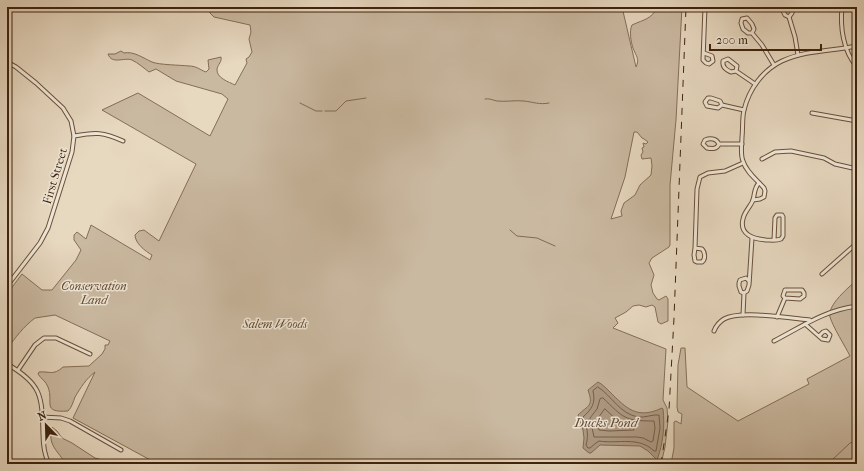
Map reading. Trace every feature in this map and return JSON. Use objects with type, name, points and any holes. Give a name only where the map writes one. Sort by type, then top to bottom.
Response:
[{"type":"street","points":[[704,53],[705,7]]},
{"type":"street","points":[[781,7],[784,15],[790,17]]},
{"type":"street","points":[[792,7],[790,17],[798,55]]},
{"type":"street","points":[[842,7],[842,27],[846,48],[857,67]]},
{"type":"street","points":[[752,33],[754,29],[752,24],[747,18],[742,19],[741,23],[743,29],[748,33],[752,33],[762,45],[774,65]]},
{"type":"street","points":[[753,200],[760,200],[764,197],[764,188],[743,163],[742,144],[744,110],[755,84],[763,74],[774,65],[798,55],[828,49],[857,46]]},
{"type":"street","points":[[736,71],[737,66],[732,61],[728,59],[723,61],[722,64],[724,68],[731,72],[736,71],[755,84]]},
{"type":"street","name":"First Street","points":[[7,62],[16,67],[36,83],[63,108],[71,121],[74,136],[72,152],[48,228],[40,243],[7,286]]},
{"type":"street","points":[[722,105],[718,108],[709,107],[705,102],[708,98],[710,98],[720,101],[722,105],[744,110]]},
{"type":"street","points":[[812,113],[857,121]]},
{"type":"street","points":[[74,136],[98,132],[124,141]]},
{"type":"street","points":[[719,144],[714,149],[707,148],[703,144],[705,140],[711,139],[716,140],[719,144],[742,144]]},
{"type":"street","points":[[762,159],[776,152],[790,151],[824,158],[835,164],[857,169]]},
{"type":"street","points":[[695,248],[702,249],[704,251],[704,258],[702,262],[695,261],[694,255],[697,191],[700,177],[708,173],[725,171],[743,163]]},
{"type":"street","points":[[759,183],[756,186],[753,200],[744,216],[742,223],[746,234],[752,238],[774,240],[781,239],[783,236],[783,217],[779,214],[774,218],[774,240]]},
{"type":"street","points":[[857,190],[855,200],[857,209]]},
{"type":"street","points":[[743,315],[744,293],[748,288],[749,281],[752,238]]},
{"type":"street","points":[[822,274],[857,244]]},
{"type":"street","points":[[744,293],[741,292],[739,283],[743,278],[746,278],[749,281]]},
{"type":"street","points":[[777,317],[785,298],[783,296],[786,290],[802,290],[804,293],[804,296],[800,299],[785,298]]},
{"type":"street","points":[[774,341],[810,320],[836,310],[857,306]]},
{"type":"street","points":[[714,331],[716,325],[723,320],[730,317],[743,315],[810,320]]},
{"type":"street","points":[[805,324],[819,336]]},
{"type":"street","points":[[18,370],[35,345],[44,338],[56,338],[90,354]]},
{"type":"street","points":[[7,364],[18,370],[30,380],[38,391],[42,403],[44,449],[49,464]]},
{"type":"street","points":[[42,417],[61,418],[70,421],[121,450]]},
{"type":"green space","points":[[207,7],[232,7],[240,11],[251,7],[622,7],[636,67],[638,60],[632,43],[632,25],[650,17],[658,7],[682,7],[676,120],[670,185],[670,245],[652,258],[649,263],[654,275],[651,285],[653,293],[659,300],[666,296],[668,299],[668,321],[661,324],[658,322],[655,307],[652,305],[646,307],[639,305],[633,306],[615,318],[618,323],[613,328],[666,349],[663,400],[667,408],[668,421],[665,447],[661,464],[142,464],[154,462],[73,418],[95,372],[89,377],[75,397],[68,411],[54,410],[51,408],[48,387],[38,374],[39,372],[54,372],[63,367],[89,366],[102,354],[105,349],[105,345],[108,345],[110,341],[55,315],[35,318],[23,329],[7,349],[7,294],[22,274],[42,290],[52,290],[76,260],[81,250],[74,240],[74,235],[77,232],[86,239],[91,225],[150,260],[152,255],[139,244],[135,238],[135,235],[139,231],[144,230],[159,241],[196,164],[102,110],[138,93],[210,136],[228,99],[222,94],[176,81],[156,69],[149,72],[132,60],[112,59],[108,54],[115,54],[121,51],[124,53],[135,54],[155,63],[192,66],[206,72],[209,69],[208,60],[221,57],[217,72],[223,79],[235,85],[247,63],[246,59],[252,52],[249,39],[251,32],[250,25],[214,17]],"holes":[[[634,132],[637,132],[648,142],[646,144],[643,143],[644,147],[642,148],[643,152],[641,155],[642,159],[651,158],[651,175],[640,185],[635,195],[624,203],[621,211],[622,216],[611,219],[625,177]]]},
{"type":"green space","points":[[857,280],[857,464],[671,464],[674,448],[674,422],[676,421],[681,424],[682,414],[678,412],[677,407],[678,365],[681,348],[685,348],[687,387],[738,421],[809,384],[807,379],[850,356],[834,326],[830,317],[830,312],[839,297]]},
{"type":"green space","points":[[52,427],[62,438],[95,458],[106,461],[110,464],[66,464],[52,443]]},
{"type":"water","name":"Ducks Pond","points":[[598,382],[621,403],[633,410],[646,413],[662,408],[663,409],[663,435],[657,460],[648,451],[640,446],[600,445],[591,453],[583,448],[583,430],[578,415],[590,403],[588,390]]},
{"type":"waterway","points":[[325,111],[336,111],[346,101],[366,98]]},
{"type":"waterway","points":[[485,99],[497,101],[521,101],[540,104],[549,103]]},
{"type":"waterway","points":[[300,103],[316,111],[322,111]]},
{"type":"waterway","points":[[510,230],[517,236],[537,238],[555,246]]},
{"type":"waterway","points":[[812,464],[832,460],[850,443],[857,440]]},
{"type":"waterway","points":[[687,464],[717,461],[738,464]]},
{"type":"railway","points":[[661,464],[669,410],[686,7]]},
{"type":"park label","name":"Conservation Land","points":[[94,293]]},
{"type":"park label","name":"Salem Woods","points":[[275,324]]}]
